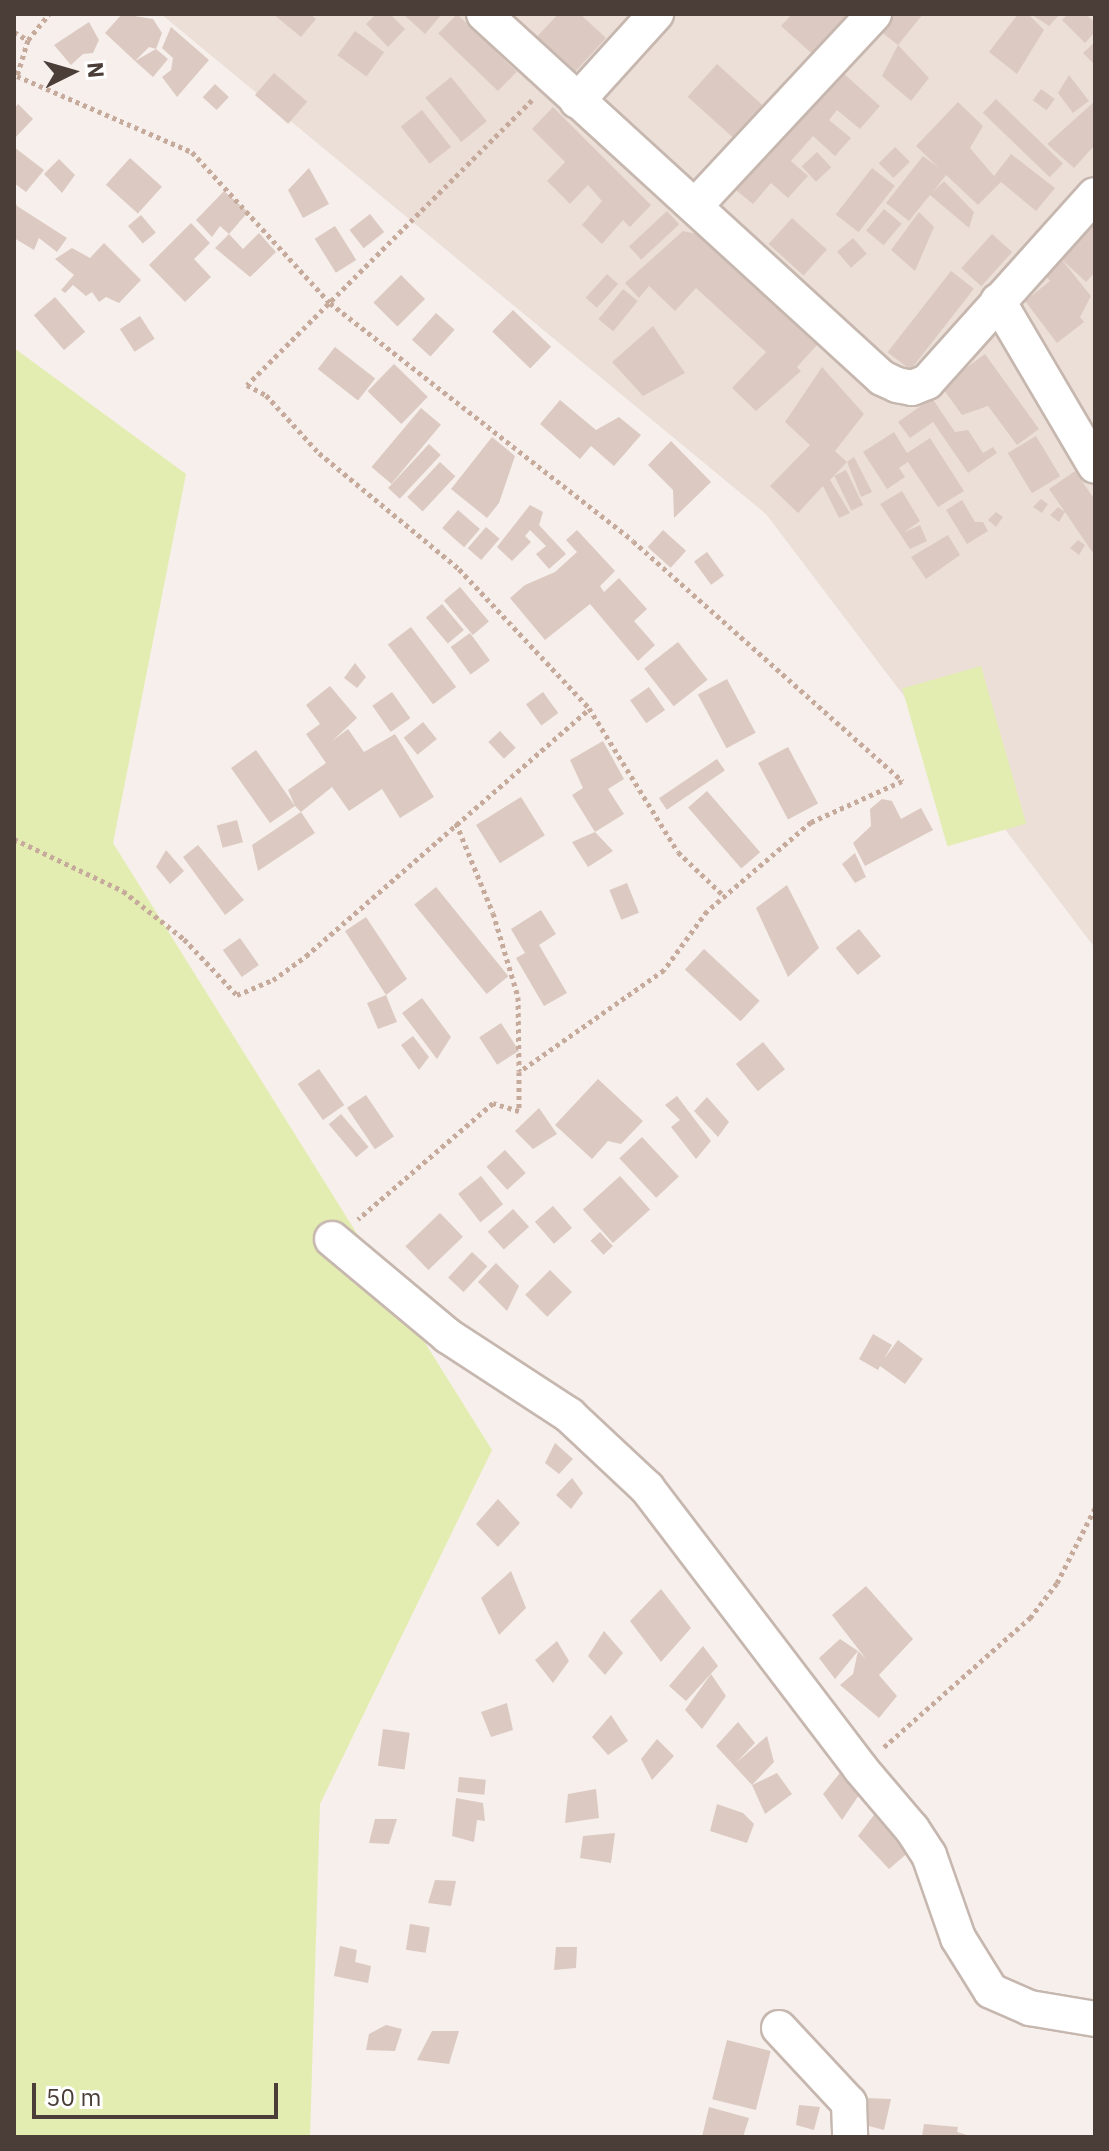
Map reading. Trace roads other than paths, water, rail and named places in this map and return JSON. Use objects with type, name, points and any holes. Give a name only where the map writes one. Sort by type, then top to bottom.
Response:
[{"type":"street","points":[[484,14],[882,378],[897,385],[912,388],[927,382],[1095,195]]},
{"type":"street","points":[[565,90],[656,14]]},
{"type":"street","points":[[696,205],[874,14]]},
{"type":"street","points":[[998,301],[1095,466]]},
{"type":"street","points":[[332,1239],[448,1336],[569,1415],[647,1488],[929,1855],[958,1938],[991,1991],[1030,2008],[1095,2019]]},
{"type":"street","points":[[779,2028],[849,2103],[850,2137]]}]
